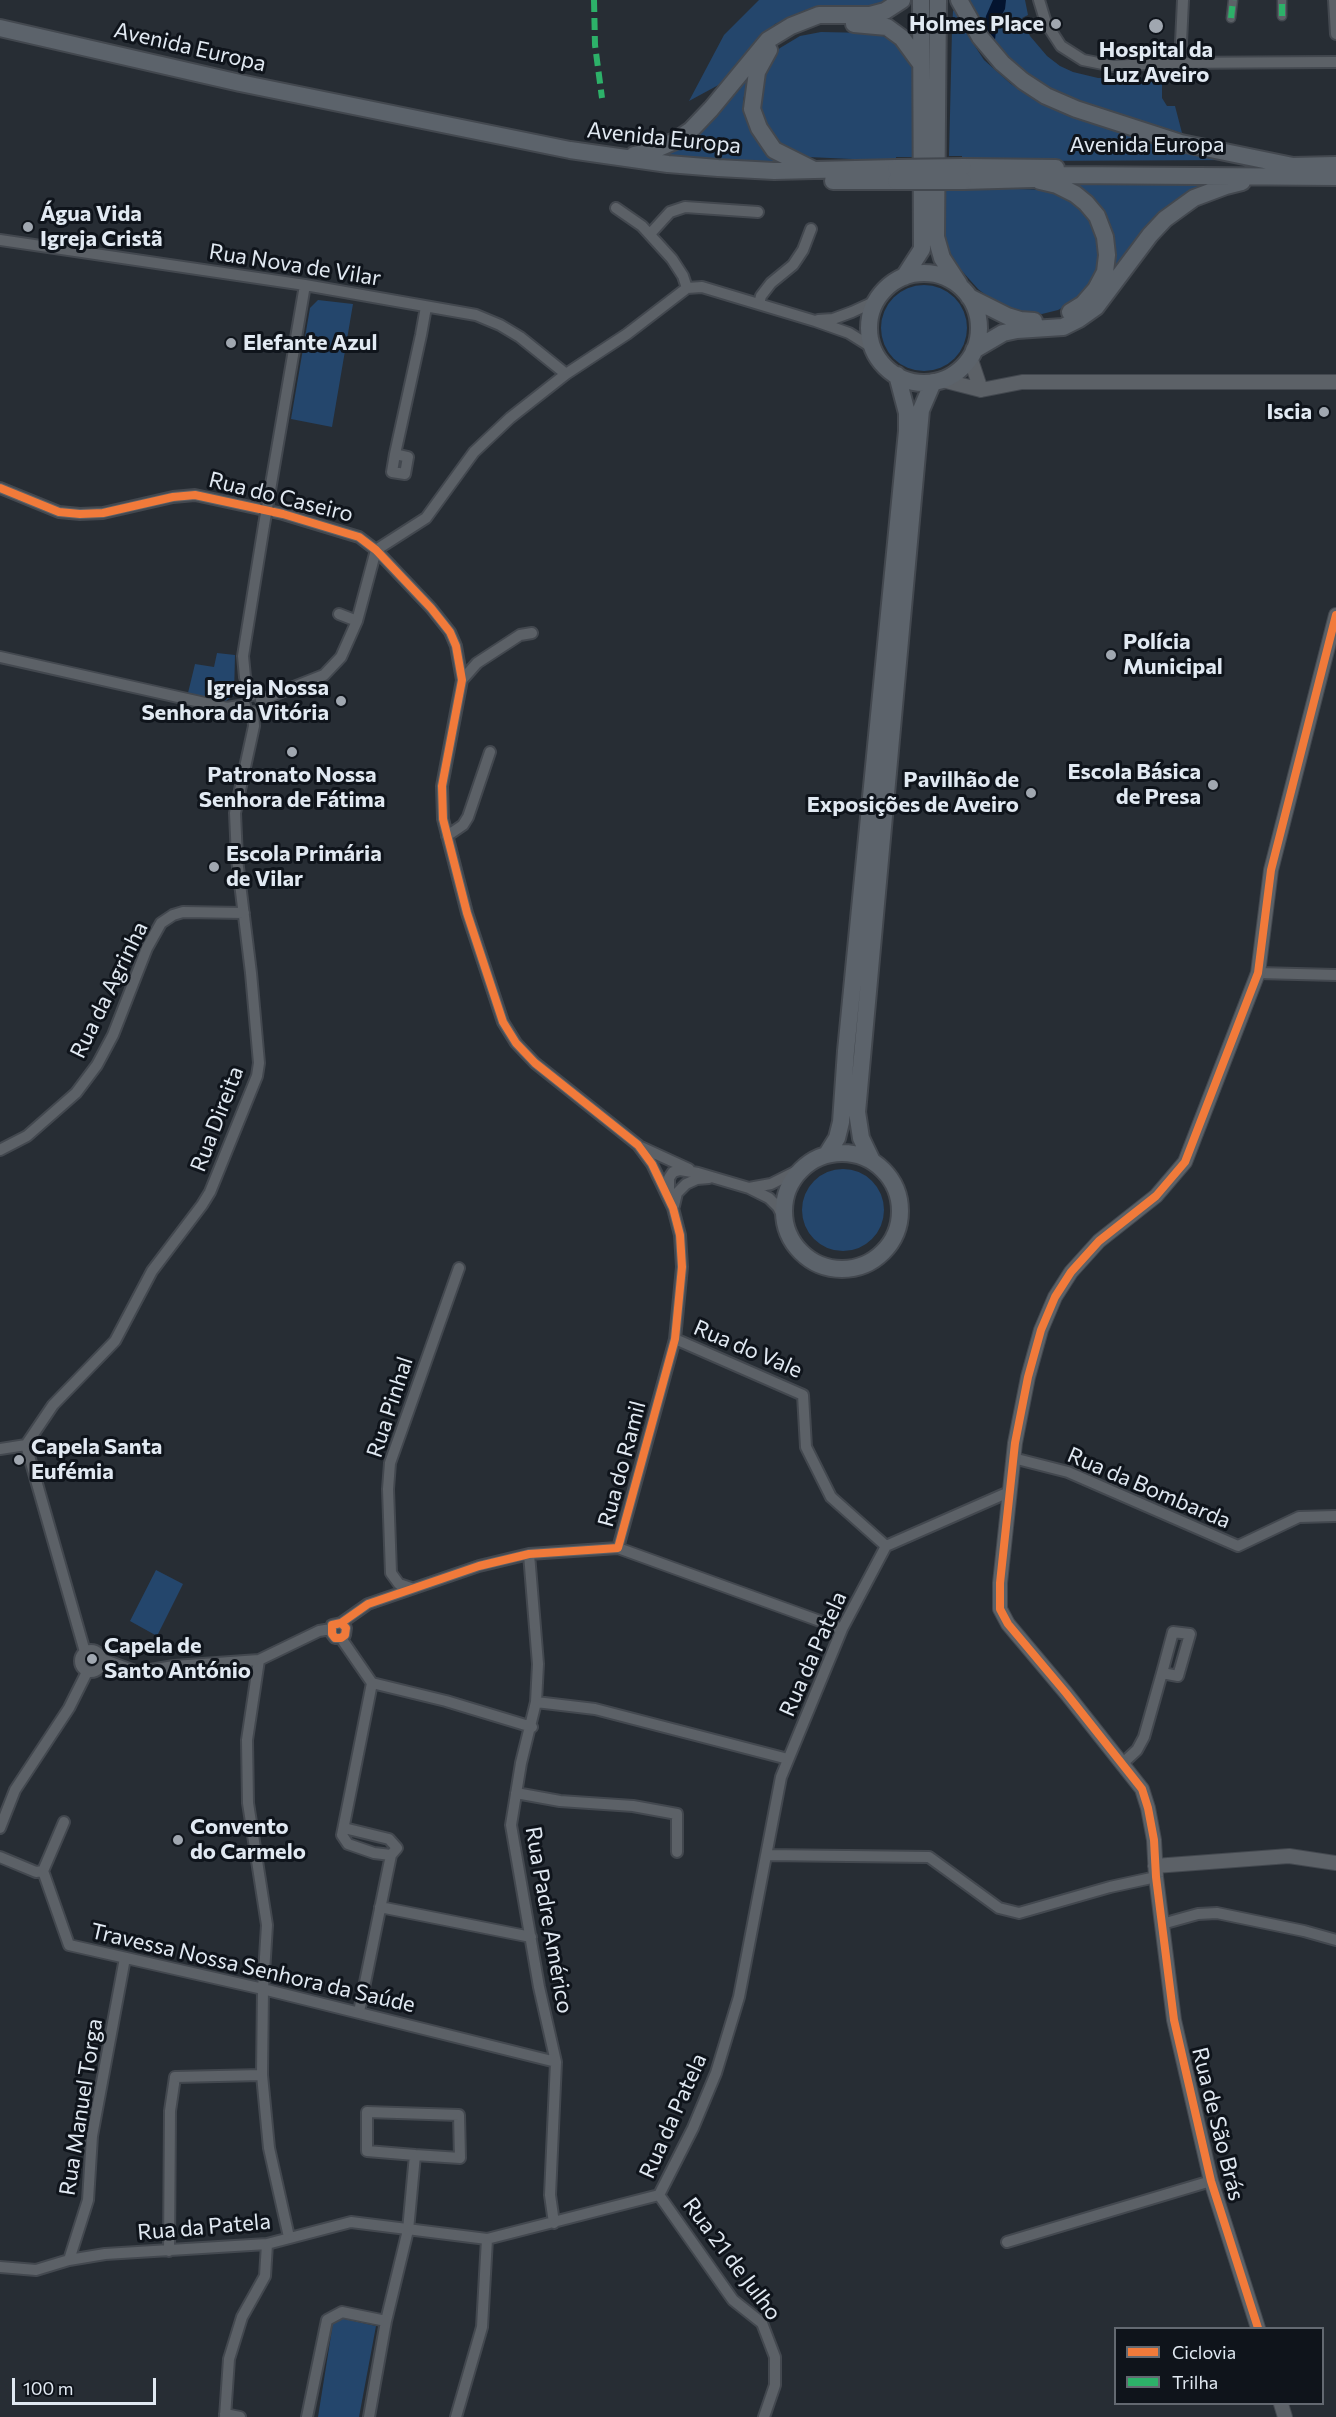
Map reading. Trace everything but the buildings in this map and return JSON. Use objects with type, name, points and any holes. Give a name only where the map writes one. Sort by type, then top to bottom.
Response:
[{"type":"main road","points":[[885,11],[902,0]]},
{"type":"main road","points":[[938,0],[936,237],[942,258],[965,292],[978,319],[979,332],[972,354]]},
{"type":"main road","points":[[959,0],[980,37],[1002,63],[1023,81],[1046,96],[1076,109],[1181,143],[1293,166]]},
{"type":"main road","points":[[529,141],[632,155],[652,151],[675,141],[691,130],[768,40],[791,26],[819,15],[870,15],[885,11],[921,8]]},
{"type":"main road","points":[[921,8],[930,25],[938,51]]},
{"type":"main road","points":[[904,277],[922,249],[921,8]]},
{"type":"main road","points":[[815,171],[774,150],[759,128],[752,109],[757,72],[771,48],[789,34],[816,26],[849,23],[887,27],[903,38],[921,64]]},
{"type":"main road","name":"Avenida Europa","points":[[1,37],[404,126],[586,161],[668,173],[722,177],[1293,166],[1334,175]]},
{"type":"main road","name":"Avenida Europa","points":[[1,37],[240,82],[570,150],[668,164],[774,171],[896,174]]},
{"type":"main road","name":"Avenida Europa","points":[[963,174],[1033,179],[1062,175],[1269,177],[1334,175]]},
{"type":"main road","points":[[1033,179],[1057,185],[1075,194],[1097,216],[1105,237],[1107,255],[1105,272],[1096,290],[1083,304],[1066,314],[1034,321],[1007,316],[965,292],[951,280],[934,274],[915,274],[904,277],[884,291],[876,301],[869,324],[873,348],[883,364],[897,375],[908,380],[937,381],[954,374],[972,354],[1003,333],[1063,327],[1079,320],[1096,307],[1150,235],[1179,208],[1194,198],[1226,186],[1269,177]]},
{"type":"main road","points":[[827,1154],[837,1138],[841,1122],[905,444],[907,413],[897,375]]},
{"type":"main road","points":[[872,1161],[861,1138],[857,1112],[921,410],[937,381]]},
{"type":"main road","points":[[842,1152],[872,1161],[893,1183],[898,1198],[900,1213],[890,1244],[878,1257],[862,1266],[845,1269],[827,1268],[811,1260],[797,1249],[788,1234],[783,1217],[784,1199],[790,1184],[799,1170],[812,1160],[827,1154],[842,1152]]},
{"type":"street","points":[[1039,0],[1046,23],[1061,46],[1083,60],[1113,66],[1336,62]]},
{"type":"street","points":[[1180,64],[1183,0]]},
{"type":"street","points":[[1231,18],[1233,0]]},
{"type":"street","points":[[1282,0],[1282,16]]},
{"type":"street","points":[[1334,0],[1336,34]]},
{"type":"street","points":[[650,234],[670,212],[685,207],[758,212]]},
{"type":"street","points":[[616,208],[650,234],[672,259],[687,288]]},
{"type":"street","points":[[759,304],[761,296],[771,283],[793,265],[803,250],[811,229]]},
{"type":"street","name":"Rua Nova de Vilar","points":[[0,240],[305,285],[476,315],[520,337],[566,374]]},
{"type":"street","points":[[0,657],[227,708],[261,708],[245,677],[243,656],[305,285]]},
{"type":"street","points":[[249,709],[247,699],[324,675],[341,657],[357,621],[376,550],[426,518],[474,452],[510,418],[566,374],[642,323],[687,288],[702,287],[815,321],[849,333],[873,348]]},
{"type":"street","points":[[815,321],[833,319],[876,301]]},
{"type":"street","points":[[395,454],[426,307]]},
{"type":"street","points":[[972,354],[981,390]]},
{"type":"street","points":[[937,381],[981,390],[1022,382],[1336,382]]},
{"type":"street","name":"Rua do Caseiro","points":[[0,488],[58,512],[80,514],[103,513],[173,497],[195,495],[265,510],[359,537],[376,550],[442,619],[456,646],[462,680]]},
{"type":"street","points":[[339,614],[357,621]]},
{"type":"street","name":"Rua de São Brás","points":[[1258,2327],[1211,2181],[1174,2020],[1148,1808],[1142,1789],[1008,1624],[1000,1609],[1000,1583],[1013,1458],[1028,1377],[1041,1330],[1055,1297],[1071,1272],[1099,1241],[1156,1196],[1185,1162],[1258,973],[1271,870],[1279,832],[1336,615]]},
{"type":"street","points":[[532,633],[520,635],[477,663],[462,680],[442,786],[443,819],[466,913],[503,1022],[516,1043],[546,1074],[638,1145],[709,1178],[749,1188],[769,1198],[778,1207],[783,1217]]},
{"type":"street","name":"Rua Direita","points":[[26,1446],[53,1405],[115,1341],[152,1271],[206,1198],[229,1147],[259,1069],[237,859],[235,813],[254,726],[249,709]]},
{"type":"street","points":[[447,836],[462,825],[468,817],[490,752]]},
{"type":"street","name":"Rua da Agrinha","points":[[0,1150],[27,1136],[76,1093],[97,1065],[113,1035],[147,948],[161,923],[183,912],[244,913]]},
{"type":"street","points":[[1258,973],[1336,975]]},
{"type":"street","points":[[638,1145],[652,1164],[673,1208]]},
{"type":"street","points":[[673,1208],[668,1187],[669,1178],[673,1172],[680,1170],[698,1173]]},
{"type":"street","points":[[749,1188],[771,1184],[799,1170]]},
{"type":"street","points":[[673,1208],[677,1193],[686,1184],[698,1179],[709,1178]]},
{"type":"street","name":"Rua do Ramil","points":[[341,1623],[368,1604],[479,1566],[529,1554],[618,1548],[675,1339],[682,1267],[680,1235],[673,1208]]},
{"type":"street","name":"Rua Pinhal","points":[[411,1588],[399,1584],[391,1573],[388,1489],[390,1463],[459,1268]]},
{"type":"street","name":"Rua do Vale","points":[[675,1339],[803,1395],[806,1447],[831,1497],[886,1546]]},
{"type":"street","points":[[0,1449],[26,1446],[84,1652],[79,1663],[87,1672],[95,1672],[102,1659]]},
{"type":"street","name":"Rua da Bombarda","points":[[1013,1458],[1068,1472],[1238,1546],[1299,1517],[1336,1516]]},
{"type":"street","points":[[886,1546],[1010,1492]]},
{"type":"street","name":"Rua da Patela","points":[[0,2267],[36,2270],[69,2260],[105,2254],[267,2244],[351,2222],[487,2239],[659,2195],[693,2127],[716,2073],[739,1997],[781,1777],[842,1629],[886,1546]]},
{"type":"street","points":[[618,1548],[842,1629]]},
{"type":"street","name":"Rua Padre Américo","points":[[529,1554],[538,1664],[536,1702],[521,1763],[511,1825],[556,2062],[550,2195],[554,2223]]},
{"type":"street","points":[[84,1652],[96,1651],[102,1659],[138,1672],[174,1666],[259,1660],[319,1631],[331,1629],[335,1623],[341,1623],[346,1628],[345,1635],[335,1638],[331,1629]]},
{"type":"street","points":[[341,1638],[372,1683],[446,1701],[531,1727]]},
{"type":"street","points":[[259,1660],[247,1740],[248,1803],[267,1925],[263,1989],[262,2075],[269,2148],[289,2237]]},
{"type":"street","points":[[0,1828],[15,1790],[69,1708],[87,1672]]},
{"type":"street","points":[[1123,1763],[1137,1750],[1144,1737],[1162,1672]]},
{"type":"street","points":[[372,1683],[342,1834],[348,1844],[374,1853],[391,1855]]},
{"type":"street","points":[[536,1702],[595,1709],[788,1760]]},
{"type":"street","points":[[516,1793],[560,1801],[633,1806],[677,1814],[677,1851]]},
{"type":"street","points":[[0,1857],[36,1872],[43,1871],[64,1822]]},
{"type":"street","points":[[344,1828],[389,1839],[397,1848],[391,1855],[359,2012]]},
{"type":"street","points":[[766,1855],[929,1857],[999,1908],[1019,1913],[1156,1872],[1289,1856],[1336,1863]]},
{"type":"street","name":"Travessa Nossa Senhora da Saúde","points":[[43,1871],[69,1945],[359,2012],[556,2062]]},
{"type":"street","points":[[380,1907],[531,1937]]},
{"type":"street","points":[[1162,1924],[1198,1914],[1217,1913],[1336,1940]]},
{"type":"street","name":"Rua Manuel Torga","points":[[69,2260],[88,2200],[92,2136],[125,1958]]},
{"type":"street","points":[[169,2251],[170,2111],[175,2077],[262,2075]]},
{"type":"street","points":[[367,2112],[459,2115],[460,2158],[415,2155],[367,2151],[367,2112]]},
{"type":"street","points":[[369,2417],[386,2321],[408,2230],[415,2155]]},
{"type":"street","points":[[1007,2242],[1211,2181]]},
{"type":"street","name":"Rua 21 de Julho","points":[[659,2195],[733,2300],[762,2323],[776,2357],[775,2385],[764,2417]]},
{"type":"street","points":[[456,2417],[482,2327],[487,2239]]},
{"type":"street","points":[[240,2417],[225,2416],[229,2359],[242,2317],[265,2276],[267,2244]]},
{"type":"street","points":[[307,2417],[327,2320],[342,2312],[386,2321]]},
{"type":"shaded area","points":[[759,0],[885,0],[866,7],[806,10],[775,24],[754,43],[724,82],[689,101],[724,35]]},
{"type":"shaded area","points":[[967,0],[1025,0],[1028,15],[1022,18],[1030,36],[1047,56],[1073,72],[1098,78],[1162,79],[1162,98],[1167,106],[1175,106],[1182,133],[1056,95],[1005,60]]},
{"type":"shaded area","points":[[993,0],[1006,0],[1005,9],[997,24],[994,47],[983,33],[986,16]]},
{"type":"shaded area","points":[[955,10],[984,60],[1011,84],[1040,103],[1231,160],[1032,161],[962,159],[962,156],[949,156],[952,30],[953,11]]},
{"type":"shaded area","points":[[821,32],[869,33],[891,38],[905,51],[913,67],[912,157],[896,157],[896,161],[808,157],[781,145],[761,112],[759,93],[768,60],[780,48],[800,36]]},
{"type":"shaded area","points":[[752,66],[743,100],[746,113],[782,163],[658,155]]},
{"type":"shaded area","points":[[1069,183],[1209,183],[1177,202],[1104,290],[1113,247]]},
{"type":"shaded area","points":[[963,187],[1047,190],[1074,201],[1092,222],[1102,245],[1100,265],[1093,282],[1080,298],[1058,310],[1042,314],[1019,312],[995,302],[978,289],[954,262],[945,240],[943,191],[963,190]]},
{"type":"shaded area","points":[[924,285],[948,292],[960,304],[967,328],[960,352],[948,364],[924,371],[900,364],[888,352],[881,328],[888,304],[900,292]]},
{"type":"shaded area","points":[[318,300],[353,304],[332,427],[291,419],[310,308]]},
{"type":"shaded area","points":[[217,653],[235,655],[234,695],[226,701],[188,693],[195,664],[214,667]]},
{"type":"shaded area","points":[[843,1169],[859,1172],[872,1181],[881,1194],[884,1210],[881,1226],[872,1239],[859,1248],[843,1251],[827,1248],[814,1239],[805,1226],[802,1210],[805,1194],[814,1181],[827,1172]]},
{"type":"shaded area","points":[[156,1570],[183,1584],[157,1636],[130,1621]]},
{"type":"shaded area","points":[[340,2318],[376,2326],[359,2417],[318,2417],[333,2323]]},
{"type":"marked path","points":[[594,0],[595,45],[602,98]]},
{"type":"marked path","points":[[1231,18],[1233,0]]},
{"type":"marked path","points":[[1282,0],[1282,16]]},
{"type":"cycle path","points":[[0,488],[59,512],[80,514],[103,513],[173,497],[195,495],[283,514],[359,537],[376,550],[431,608],[450,632],[456,646],[462,680],[442,786],[443,819],[467,913],[503,1022],[516,1043],[535,1063],[638,1145],[652,1164],[673,1208],[680,1235],[682,1267],[675,1339],[618,1548],[529,1554],[479,1566],[368,1604],[341,1623],[332,1625],[332,1634],[335,1638],[345,1635],[346,1628],[341,1623]]},
{"type":"cycle path","points":[[1258,2327],[1211,2181],[1174,2020],[1156,1877],[1154,1840],[1142,1789],[1008,1624],[1000,1609],[1000,1583],[1015,1443],[1028,1377],[1041,1330],[1055,1297],[1071,1272],[1099,1241],[1156,1196],[1185,1162],[1258,973],[1271,870],[1336,615]]},
{"type":"place","name":"Holmes Place","points":[[1056,24]]},
{"type":"place","name":"Hospital da Luz Aveiro","points":[[1156,26]]},
{"type":"place","name":"Água Vida Igreja Cristã","points":[[28,227]]},
{"type":"place","name":"Elefante Azul","points":[[231,343]]},
{"type":"place","name":"Iscia","points":[[1324,412]]},
{"type":"place","name":"Polícia Municipal","points":[[1111,655]]},
{"type":"place","name":"Igreja Nossa Senhora da Vitória","points":[[341,701]]},
{"type":"place","name":"Patronato Nossa Senhora de Fátima","points":[[292,752]]},
{"type":"place","name":"Escola Básica de Presa","points":[[1213,785]]},
{"type":"place","name":"Pavilhão de Exposições de Aveiro","points":[[1031,793]]},
{"type":"place","name":"Escola Primária de Vilar","points":[[214,867]]},
{"type":"place","name":"Capela Santa Eufémia","points":[[19,1460]]},
{"type":"place","name":"Capela de Santo António","points":[[92,1659]]},
{"type":"place","name":"Convento do Carmelo","points":[[178,1840]]}]
